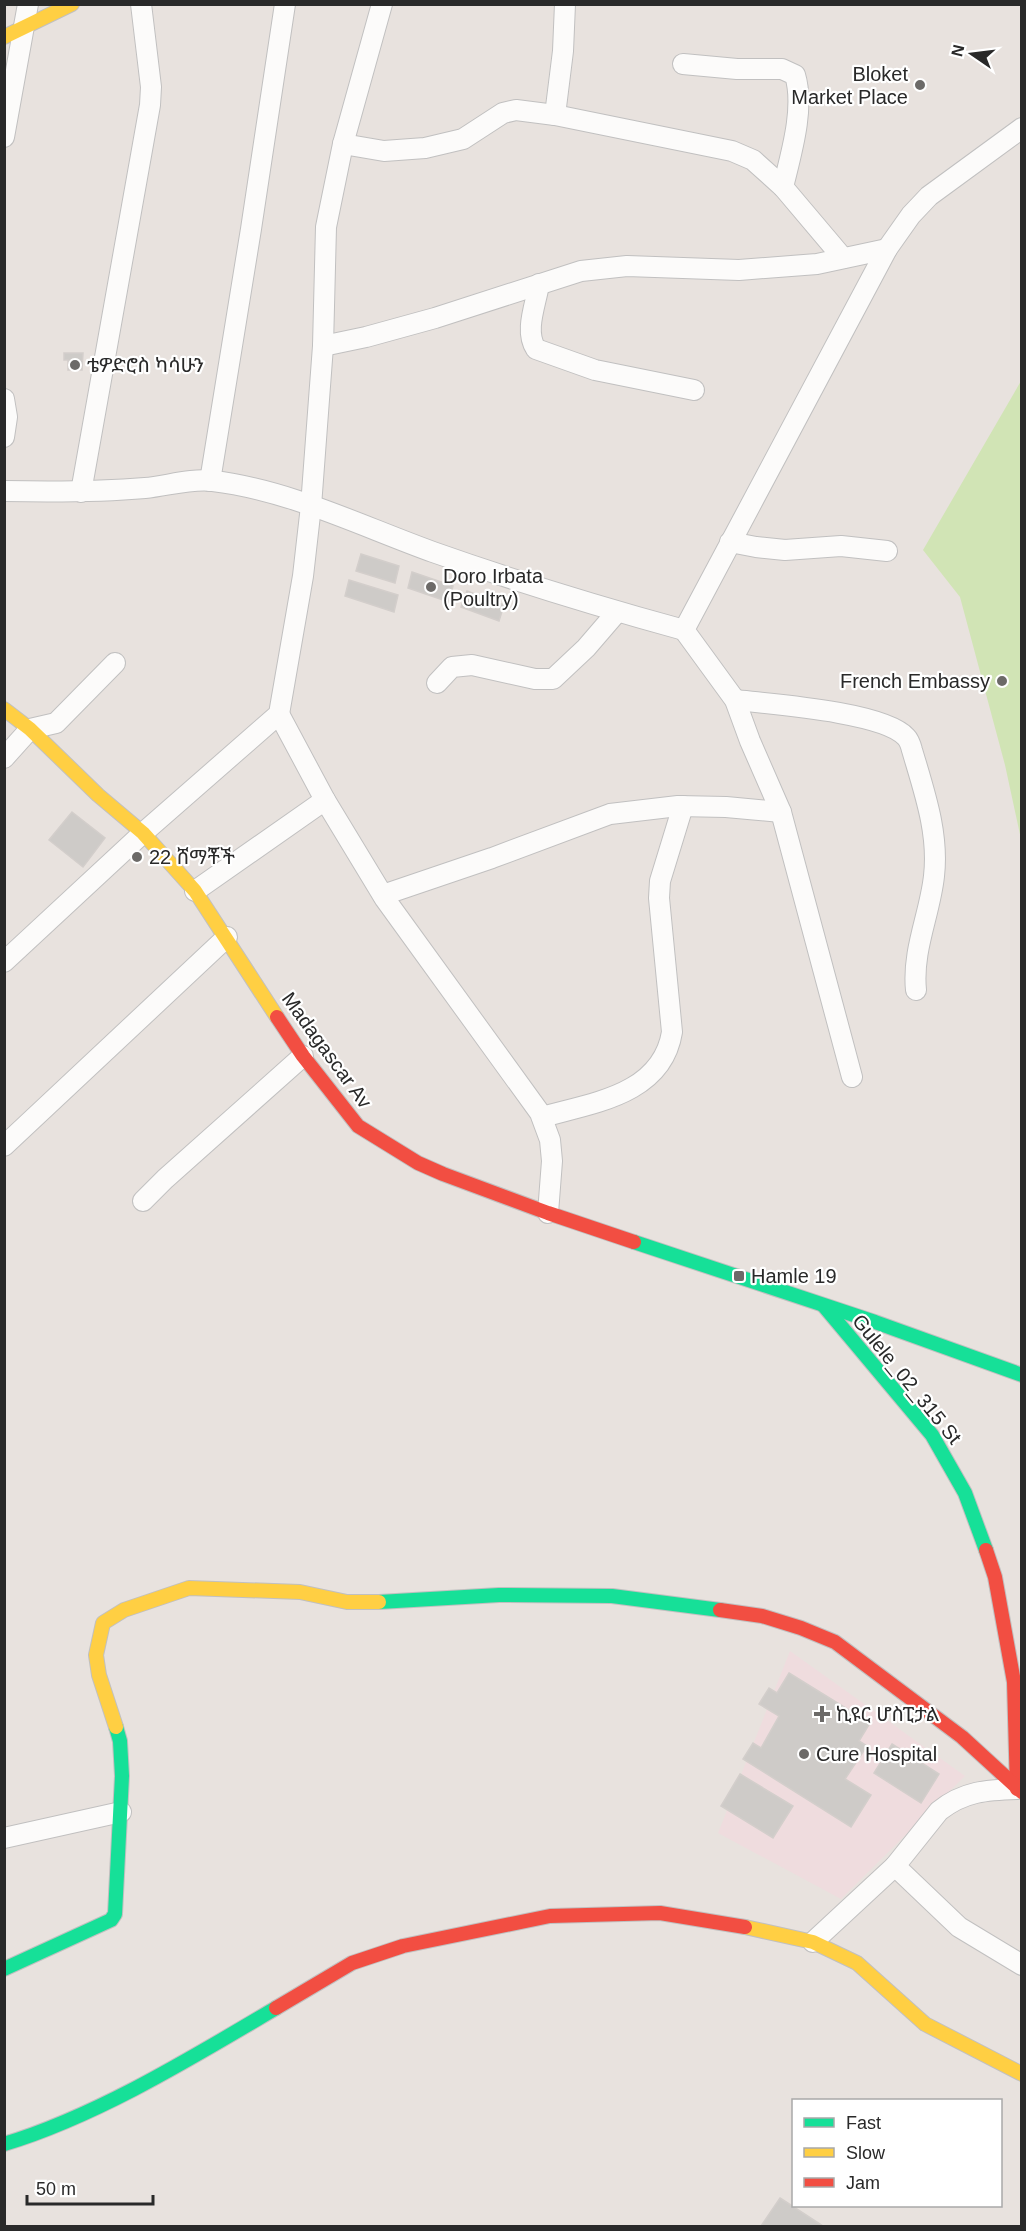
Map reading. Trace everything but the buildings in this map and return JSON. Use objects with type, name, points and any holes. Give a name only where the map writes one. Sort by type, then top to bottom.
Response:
[{"type":"street","points":[[4,137],[28,4]]},
{"type":"street","points":[[4,37],[72,4]]},
{"type":"street","points":[[81,492],[150,105],[151,87],[141,4]]},
{"type":"street","points":[[210,481],[285,4]]},
{"type":"street","points":[[382,4],[343,144],[326,227],[323,346],[311,506],[303,576],[279,714],[325,800],[383,895],[542,1117],[550,1140],[552,1161],[548,1213]]},
{"type":"street","points":[[555,115],[563,51],[565,4]]},
{"type":"street","points":[[683,64],[737,69],[782,69],[795,75],[800,90],[793,144],[783,187]]},
{"type":"street","points":[[343,144],[384,151],[425,148],[463,139],[509,110],[555,115],[732,151],[753,160],[783,187],[843,258]]},
{"type":"street","points":[[684,630],[887,249],[911,215],[929,196],[1022,128]]},
{"type":"street","points":[[323,346],[435,318],[581,271],[627,267],[739,270],[817,264],[887,249]]},
{"type":"street","points":[[539,284],[530,333],[531,342],[536,349],[595,370],[694,390]]},
{"type":"street","points":[[4,399],[7,417],[4,437]]},
{"type":"street","points":[[4,491],[81,492],[210,481],[270,493],[435,552],[617,612],[684,630],[735,700],[781,812],[852,1077]]},
{"type":"street","points":[[730,542],[756,548],[785,550],[841,546],[887,551]]},
{"type":"street","points":[[437,682],[452,667],[472,665],[535,679],[553,679],[586,648],[617,612]]},
{"type":"street","points":[[4,758],[30,729],[56,723],[115,663]]},
{"type":"street","points":[[735,700],[831,711],[880,723],[907,738],[934,829],[934,876],[921,931],[915,979],[916,990]]},
{"type":"street","name":"Madagascar Av","points":[[4,709],[30,729],[98,795],[143,833],[195,891],[303,1056],[358,1126],[434,1171],[548,1213],[823,1305],[1022,1375]]},
{"type":"street","points":[[4,962],[143,833],[279,714]]},
{"type":"street","points":[[195,891],[325,800]]},
{"type":"street","points":[[383,895],[610,814],[683,806],[781,812]]},
{"type":"street","points":[[542,1117],[622,1095],[649,1074],[665,1057],[672,1032],[661,920],[660,881],[683,806]]},
{"type":"street","points":[[4,1146],[227,937]]},
{"type":"street","points":[[143,1201],[303,1056]]},
{"type":"street","name":"Gulele_02_315 St","points":[[823,1305],[932,1435],[965,1493],[995,1577],[1014,1682],[1019,1790]]},
{"type":"street","points":[[4,1969],[111,1920],[117,1908],[122,1776],[120,1741],[99,1675],[96,1655],[98,1640],[103,1623],[124,1610],[189,1588],[300,1592],[347,1602],[400,1602],[499,1594],[612,1596],[762,1616],[835,1642],[962,1737],[1019,1790]]},
{"type":"street","points":[[813,1941],[895,1866],[946,1805],[977,1791],[1019,1790]]},
{"type":"street","points":[[4,1838],[121,1812]]},
{"type":"street","points":[[895,1866],[959,1927],[1022,1965]]},
{"type":"street","points":[[4,2144],[95,2108],[207,2049],[352,1963],[403,1946],[550,1916],[660,1913],[723,1922],[813,1941],[857,1963],[925,2024],[1022,2074]]},
{"type":"shaded area","name":"ኪዩር ሆስፒታል","points":[[790,1651],[965,1776],[841,1899],[718,1833]]},
{"type":"green space","name":"French Embassy","points":[[1021,381],[1021,839],[1005,765],[960,597],[923,550]]},
{"type":"traffic: fast","points":[[634,1242],[875,1322],[1022,1375]]},
{"type":"traffic: fast","points":[[824,1306],[932,1435],[965,1493],[986,1550]]},
{"type":"traffic: fast","points":[[379,1602],[499,1595],[612,1596],[720,1610]]},
{"type":"traffic: fast","points":[[4,1969],[111,1920],[115,1914],[122,1776],[120,1741],[116,1727]]},
{"type":"traffic: fast","points":[[4,2144],[39,2132],[109,2102],[276,2008]]},
{"type":"traffic: slow","points":[[4,37],[72,4]]},
{"type":"traffic: slow","points":[[4,709],[30,729],[98,795],[143,833],[195,891],[277,1017]]},
{"type":"traffic: slow","points":[[116,1727],[99,1675],[96,1655],[103,1623],[124,1610],[189,1588],[300,1592],[347,1602],[379,1602]]},
{"type":"traffic: slow","points":[[745,1927],[813,1942],[857,1963],[925,2024],[1022,2074]]},
{"type":"traffic: jam","points":[[277,1017],[303,1056],[358,1126],[418,1163],[443,1174],[634,1242]]},
{"type":"traffic: jam","points":[[986,1550],[995,1577],[1014,1682],[1017,1789]]},
{"type":"traffic: jam","points":[[720,1610],[762,1616],[835,1642],[962,1737],[1022,1792]]},
{"type":"traffic: jam","points":[[276,2008],[352,1963],[403,1946],[550,1916],[660,1913],[745,1927]]},
{"type":"place","name":"Bloket Market Place","points":[[920,85]]},
{"type":"place","name":"ቴዎድሮስ ካሳሁን","points":[[75,365]]},
{"type":"place","name":"Doro Irbata (Poultry)","points":[[431,587]]},
{"type":"place","name":"French Embassy","points":[[1002,681]]},
{"type":"place","name":"22 ሸማቾች","points":[[137,857]]},
{"type":"place","name":"Hamle 19","points":[[739,1276]]},
{"type":"place","name":"ኪዩር ሆስፒታል","points":[[822,1714]]},
{"type":"place","name":"Cure Hospital","points":[[804,1754]]}]
